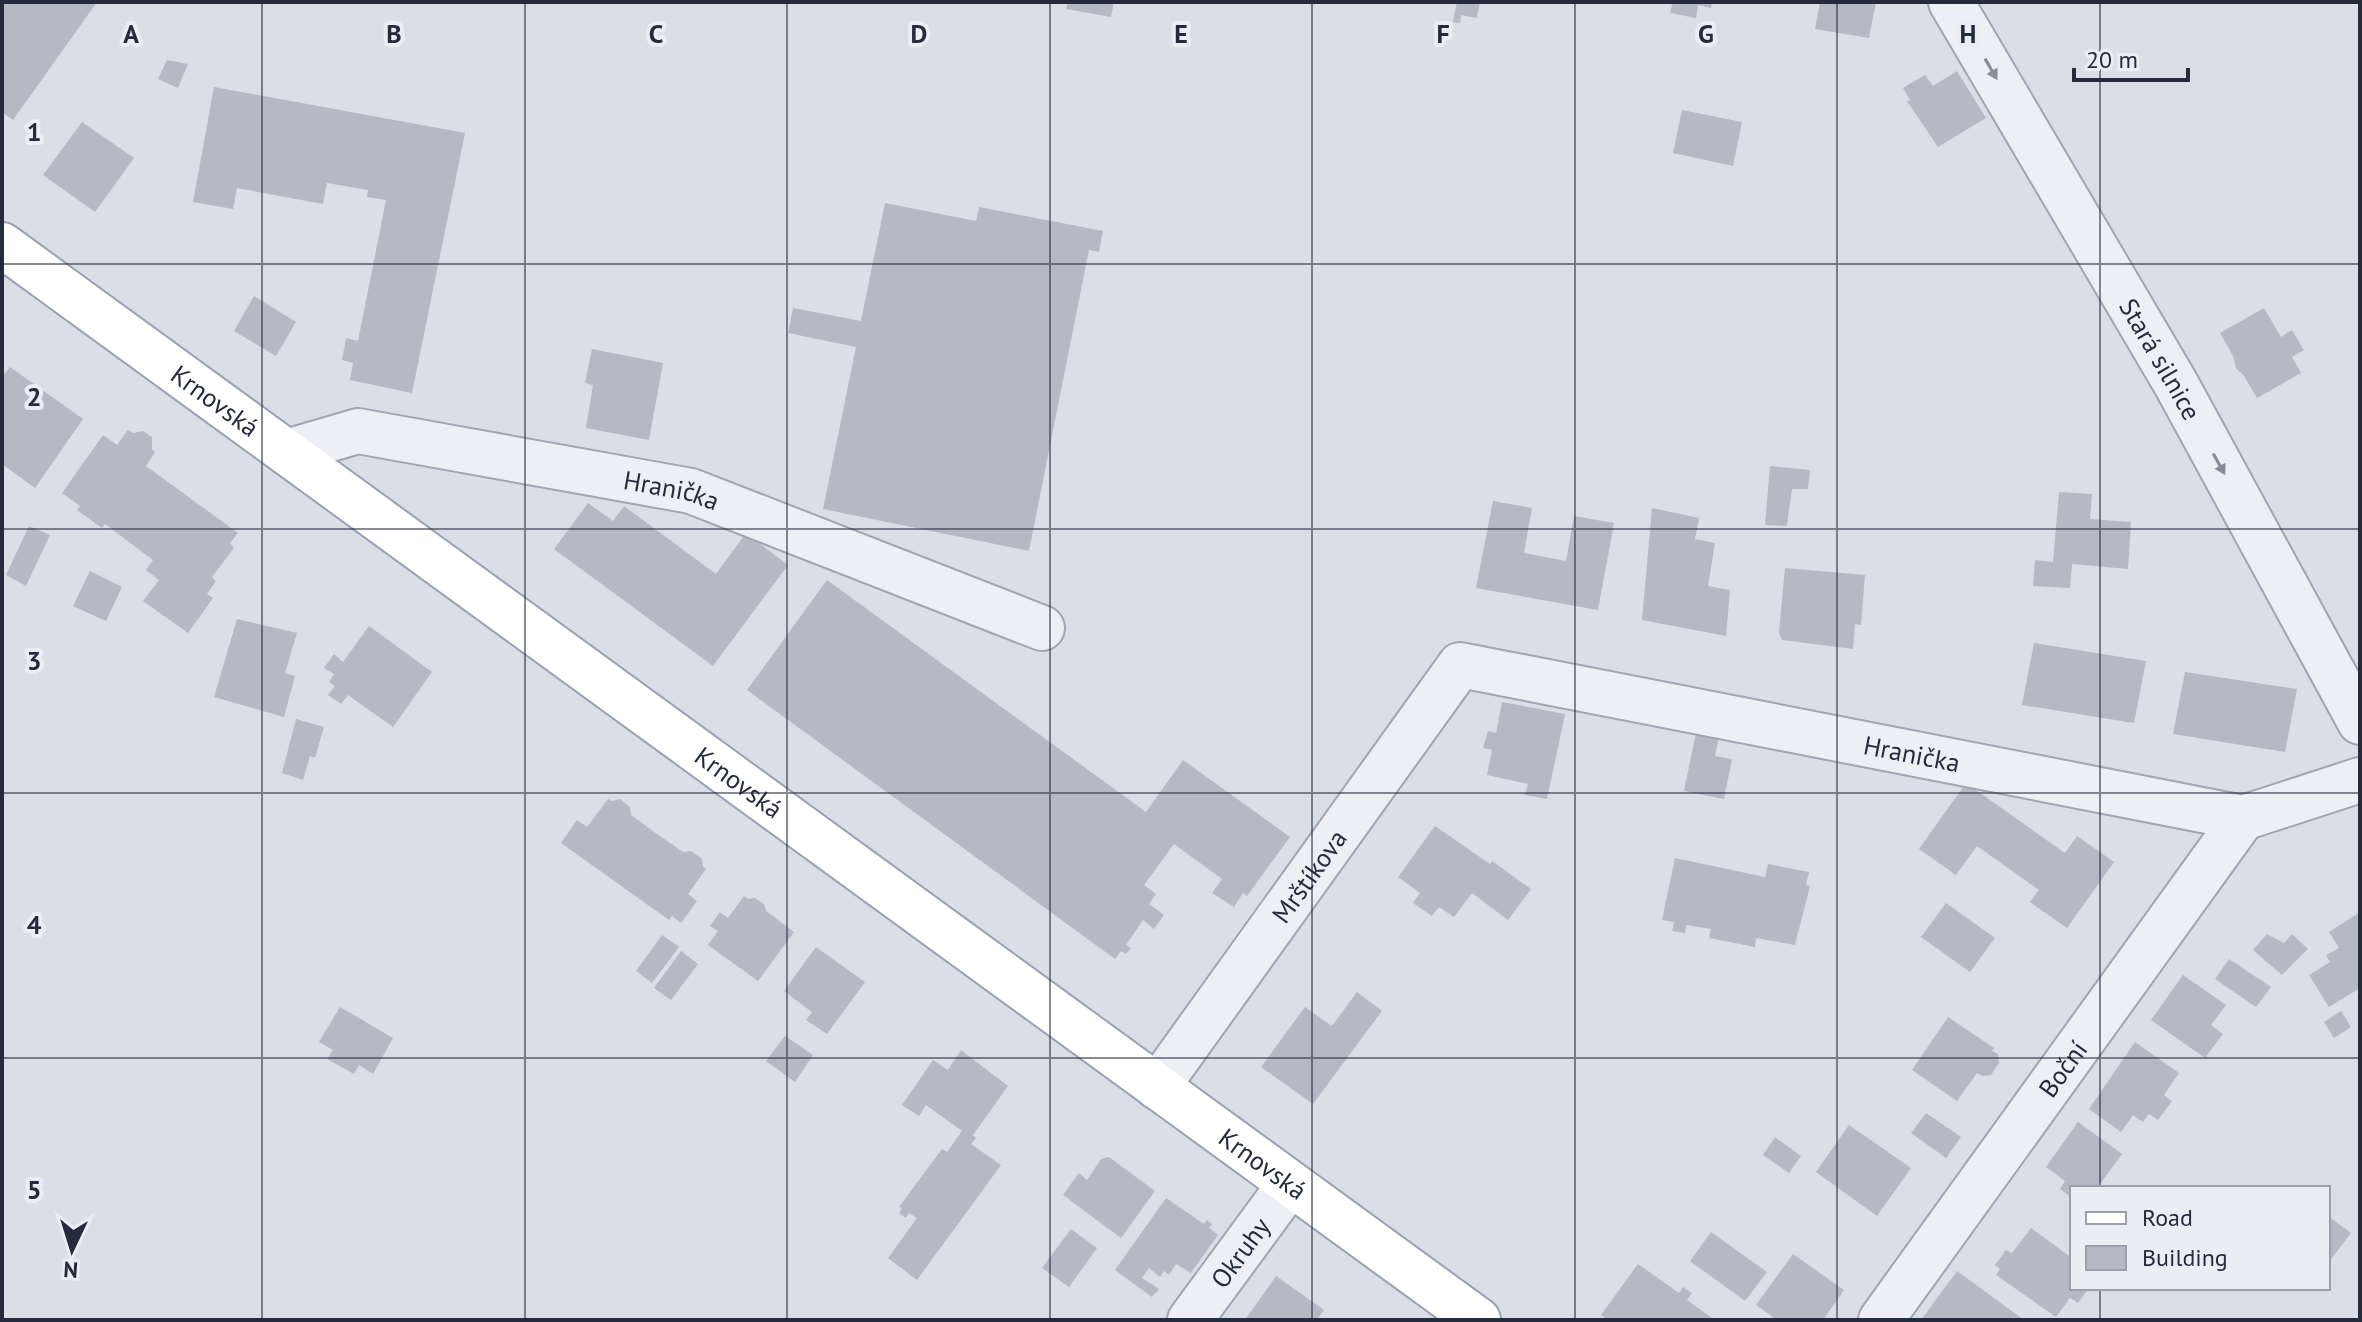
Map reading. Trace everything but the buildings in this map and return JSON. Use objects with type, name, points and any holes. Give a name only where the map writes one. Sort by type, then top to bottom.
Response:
[{"type":"main road","name":"Krnovská","points":[[2,245],[1478,1320]]},
{"type":"street","name":"Stará silnice","points":[[1951,2],[2176,384],[2360,722]]},
{"type":"street","name":"Hranička","points":[[286,452],[358,431],[691,491],[1042,628]]},
{"type":"street","name":"Hranička","points":[[1460,665],[2243,818],[2360,780]]},
{"type":"street","name":"Mrštíkova","points":[[1157,1087],[1460,665]]},
{"type":"street","name":"Boční","points":[[1881,1320],[2243,818]]},
{"type":"street","name":"Okruhy","points":[[1190,1320],[1290,1184]]}]
